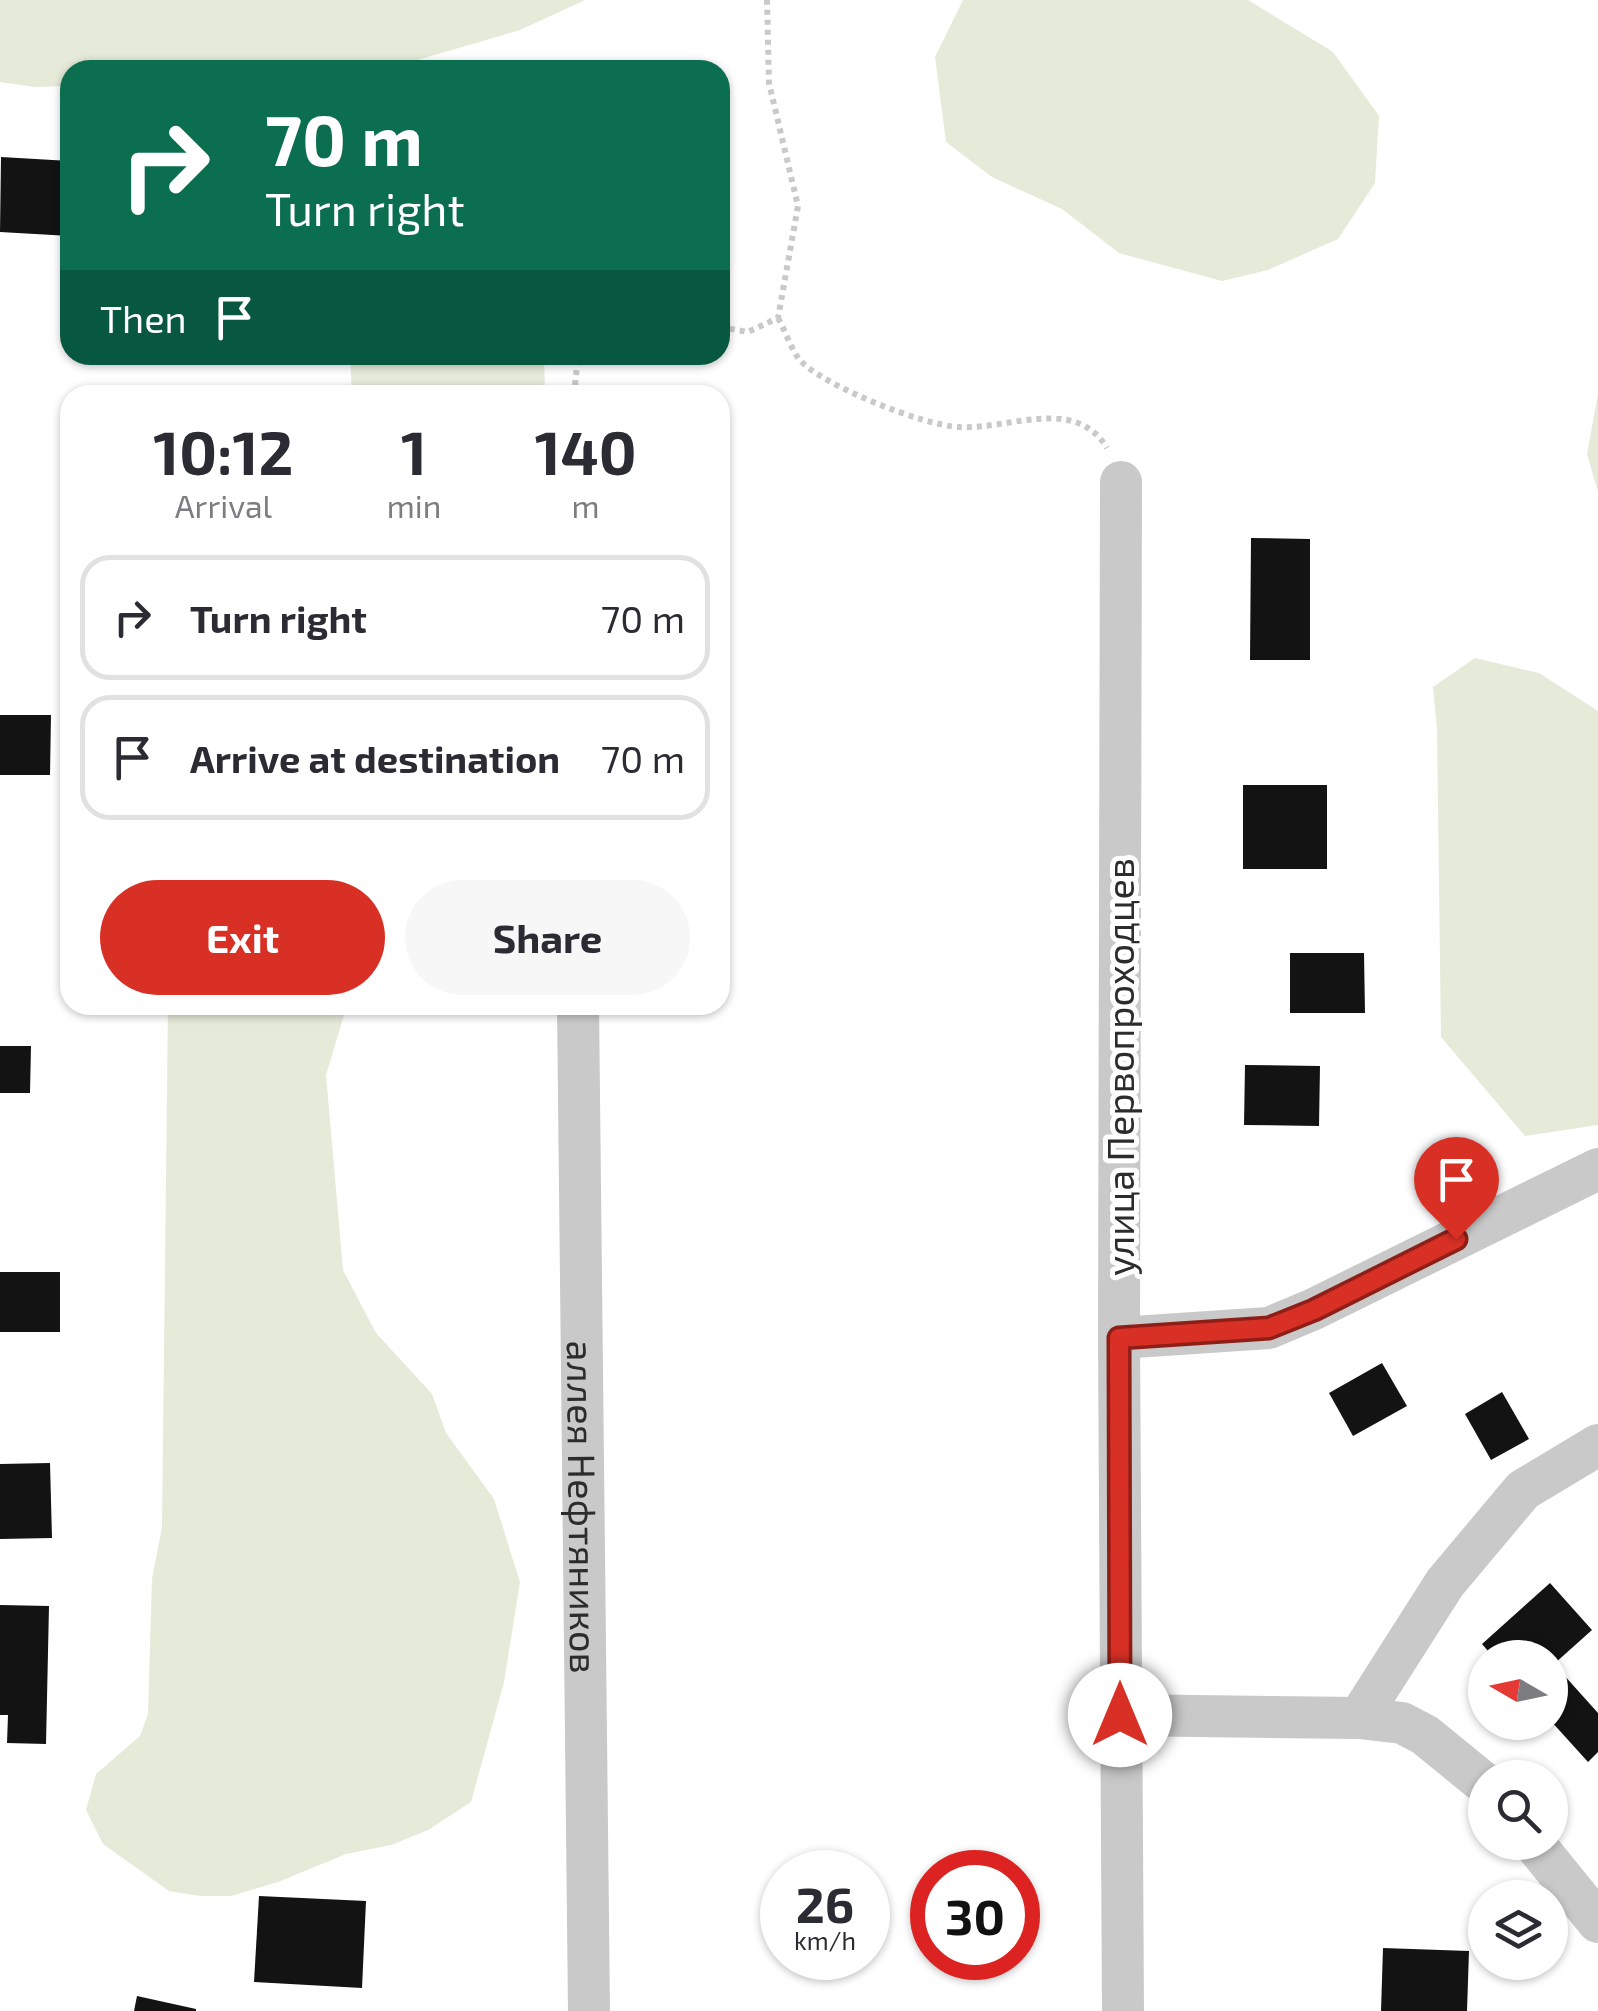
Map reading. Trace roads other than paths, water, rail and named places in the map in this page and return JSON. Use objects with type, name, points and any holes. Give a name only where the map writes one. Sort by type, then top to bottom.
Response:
[{"type":"street","name":"улица Первопроходцев","points":[[1121,482],[1119,1338],[1123,2011]]},
{"type":"street","name":"аллея Нефтяников","points":[[578,1015],[589,2011]]},
{"type":"street","points":[[1119,1338],[1269,1328],[1314,1310],[1598,1169]]},
{"type":"street","points":[[1359,1718],[1445,1583],[1523,1490],[1598,1445]]},
{"type":"street","points":[[1120,1715],[1359,1718],[1402,1723],[1425,1735],[1468,1770]]},
{"type":"street","points":[[1548,1860],[1598,1922]]}]
